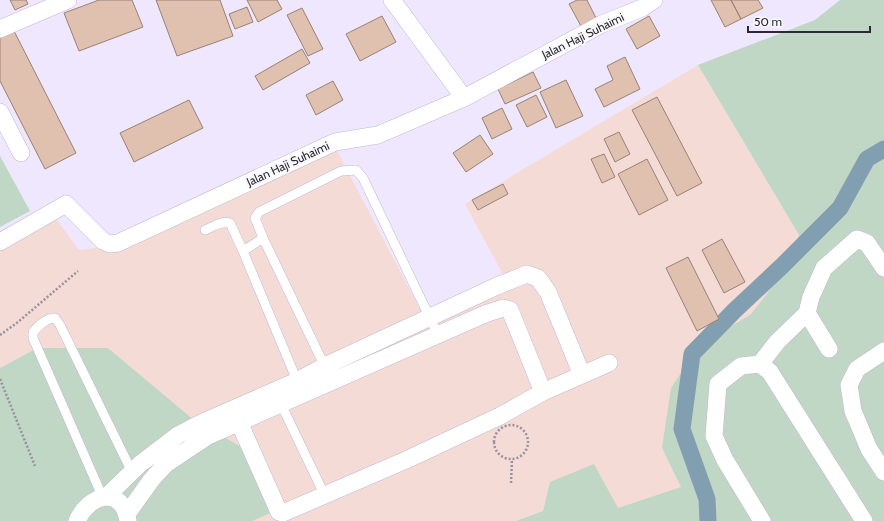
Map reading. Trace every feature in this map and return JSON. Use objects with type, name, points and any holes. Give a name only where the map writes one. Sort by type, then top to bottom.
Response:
[{"type":"street","points":[[0,29],[68,0]]},
{"type":"street","points":[[392,0],[464,98]]},
{"type":"street","name":"Jalan Haji Suhaimi","points":[[0,242],[66,204],[103,241],[110,244],[118,243],[335,142],[378,135],[464,98],[602,24],[642,8],[654,0]]},
{"type":"street","points":[[0,112],[20,153]]},
{"type":"street","points":[[760,364],[777,342],[807,313],[811,297],[824,268],[857,239],[867,243],[884,268]]},
{"type":"street","points":[[104,497],[140,464],[178,435],[204,430],[300,387],[328,373],[382,340],[497,286],[527,274],[538,278],[548,292],[582,376]]},
{"type":"street","points":[[497,286],[503,308]]},
{"type":"street","points":[[328,373],[390,356],[485,314],[503,308],[510,310],[543,392]]},
{"type":"street","points":[[807,313],[829,349]]},
{"type":"street","points":[[382,340],[390,356]]},
{"type":"street","points":[[884,351],[857,369],[849,385],[853,411],[869,449],[884,472]]},
{"type":"street","points":[[236,416],[279,512],[283,514],[406,460],[492,420],[543,392],[609,363]]},
{"type":"street","points":[[762,521],[725,460],[714,436],[718,384],[741,366],[760,364],[770,372],[864,521]]},
{"type":"street","points":[[127,517],[152,479],[166,464],[204,430]]},
{"type":"street","points":[[77,521],[80,512],[87,504],[104,497],[115,499],[123,505],[127,517]]},
{"type":"lane","points":[[328,373],[263,238],[255,218],[260,212],[341,171],[356,170],[363,178],[438,335]]},
{"type":"lane","points":[[205,230],[223,222],[227,221],[230,223],[300,387]]},
{"type":"lane","points":[[243,251],[263,238]]},
{"type":"lane","points":[[104,497],[33,338],[33,332],[51,318],[55,318],[60,325],[132,472]]},
{"type":"lane","points":[[278,397],[324,496]]},
{"type":"path","points":[[0,335],[18,322],[78,271]]},
{"type":"path","points":[[0,379],[35,466]]},
{"type":"path","points":[[510,425],[517,426],[523,430],[528,441],[524,454],[512,459],[506,458],[500,454],[494,443],[495,436],[499,430],[504,426],[510,425]]},
{"type":"path","points":[[511,482],[512,459]]},
{"type":"shaded area","points":[[698,65],[799,235],[787,268],[751,314],[699,346],[662,448],[682,487],[618,508],[550,482],[543,511],[516,521],[252,521],[283,507],[194,420],[108,348],[37,348],[0,368],[0,242],[52,213],[79,250],[118,245],[334,145],[421,311],[507,282],[465,204]]},
{"type":"green space","points":[[840,0],[884,0],[884,521],[516,521],[543,511],[550,482],[594,464],[618,508],[681,487],[662,448],[671,388],[699,346],[751,314],[787,268],[799,235],[698,65],[815,20]]},
{"type":"green space","points":[[0,156],[30,211],[0,227]]},
{"type":"green space","points":[[37,348],[108,348],[194,420],[259,457],[284,507],[252,521],[0,521],[0,368]]},
{"type":"building","points":[[10,0],[26,0],[28,4],[15,10]]},
{"type":"building","points":[[99,0],[132,0],[143,27],[79,51],[64,13]]},
{"type":"building","points":[[156,0],[220,0],[233,36],[177,56]]},
{"type":"building","points":[[247,0],[277,0],[282,9],[258,22]]},
{"type":"building","points":[[577,0],[587,0],[597,20],[582,28],[569,4]]},
{"type":"building","points":[[711,0],[731,0],[741,19],[725,27]]},
{"type":"building","points":[[731,0],[758,0],[763,8],[741,19]]},
{"type":"building","points":[[247,7],[253,22],[235,29],[229,14]]},
{"type":"building","points":[[302,8],[323,49],[308,56],[287,15]]},
{"type":"building","points":[[382,16],[396,42],[360,61],[346,34]]},
{"type":"building","points":[[649,16],[660,36],[637,49],[626,29]]},
{"type":"building","points":[[13,29],[76,153],[45,169],[0,81],[0,36]]},
{"type":"building","points":[[302,49],[310,63],[263,90],[255,76]]},
{"type":"building","points":[[625,57],[640,89],[604,107],[595,89],[613,80],[607,66]]},
{"type":"building","points":[[533,72],[541,88],[505,104],[498,89]]},
{"type":"building","points":[[566,80],[583,116],[556,128],[540,92]]},
{"type":"building","points":[[333,81],[343,100],[316,115],[306,95]]},
{"type":"building","points":[[536,95],[547,117],[527,127],[516,105]]},
{"type":"building","points":[[657,97],[702,183],[677,196],[632,110]]},
{"type":"building","points":[[189,100],[203,128],[134,162],[120,133]]},
{"type":"building","points":[[502,108],[512,129],[492,139],[482,118]]},
{"type":"building","points":[[619,132],[630,154],[615,162],[604,139]]},
{"type":"building","points":[[480,135],[493,154],[466,172],[453,153]]},
{"type":"building","points":[[604,154],[615,177],[602,183],[591,159]]},
{"type":"building","points":[[647,159],[668,200],[639,215],[618,174]]},
{"type":"building","points":[[503,184],[508,194],[478,210],[472,200]]},
{"type":"building","points":[[722,239],[745,282],[724,293],[702,250]]},
{"type":"building","points":[[688,257],[719,319],[697,331],[666,268]]},
{"type":"waterway","points":[[708,521],[707,499],[682,429],[692,354],[840,208],[867,159],[884,149]]}]
